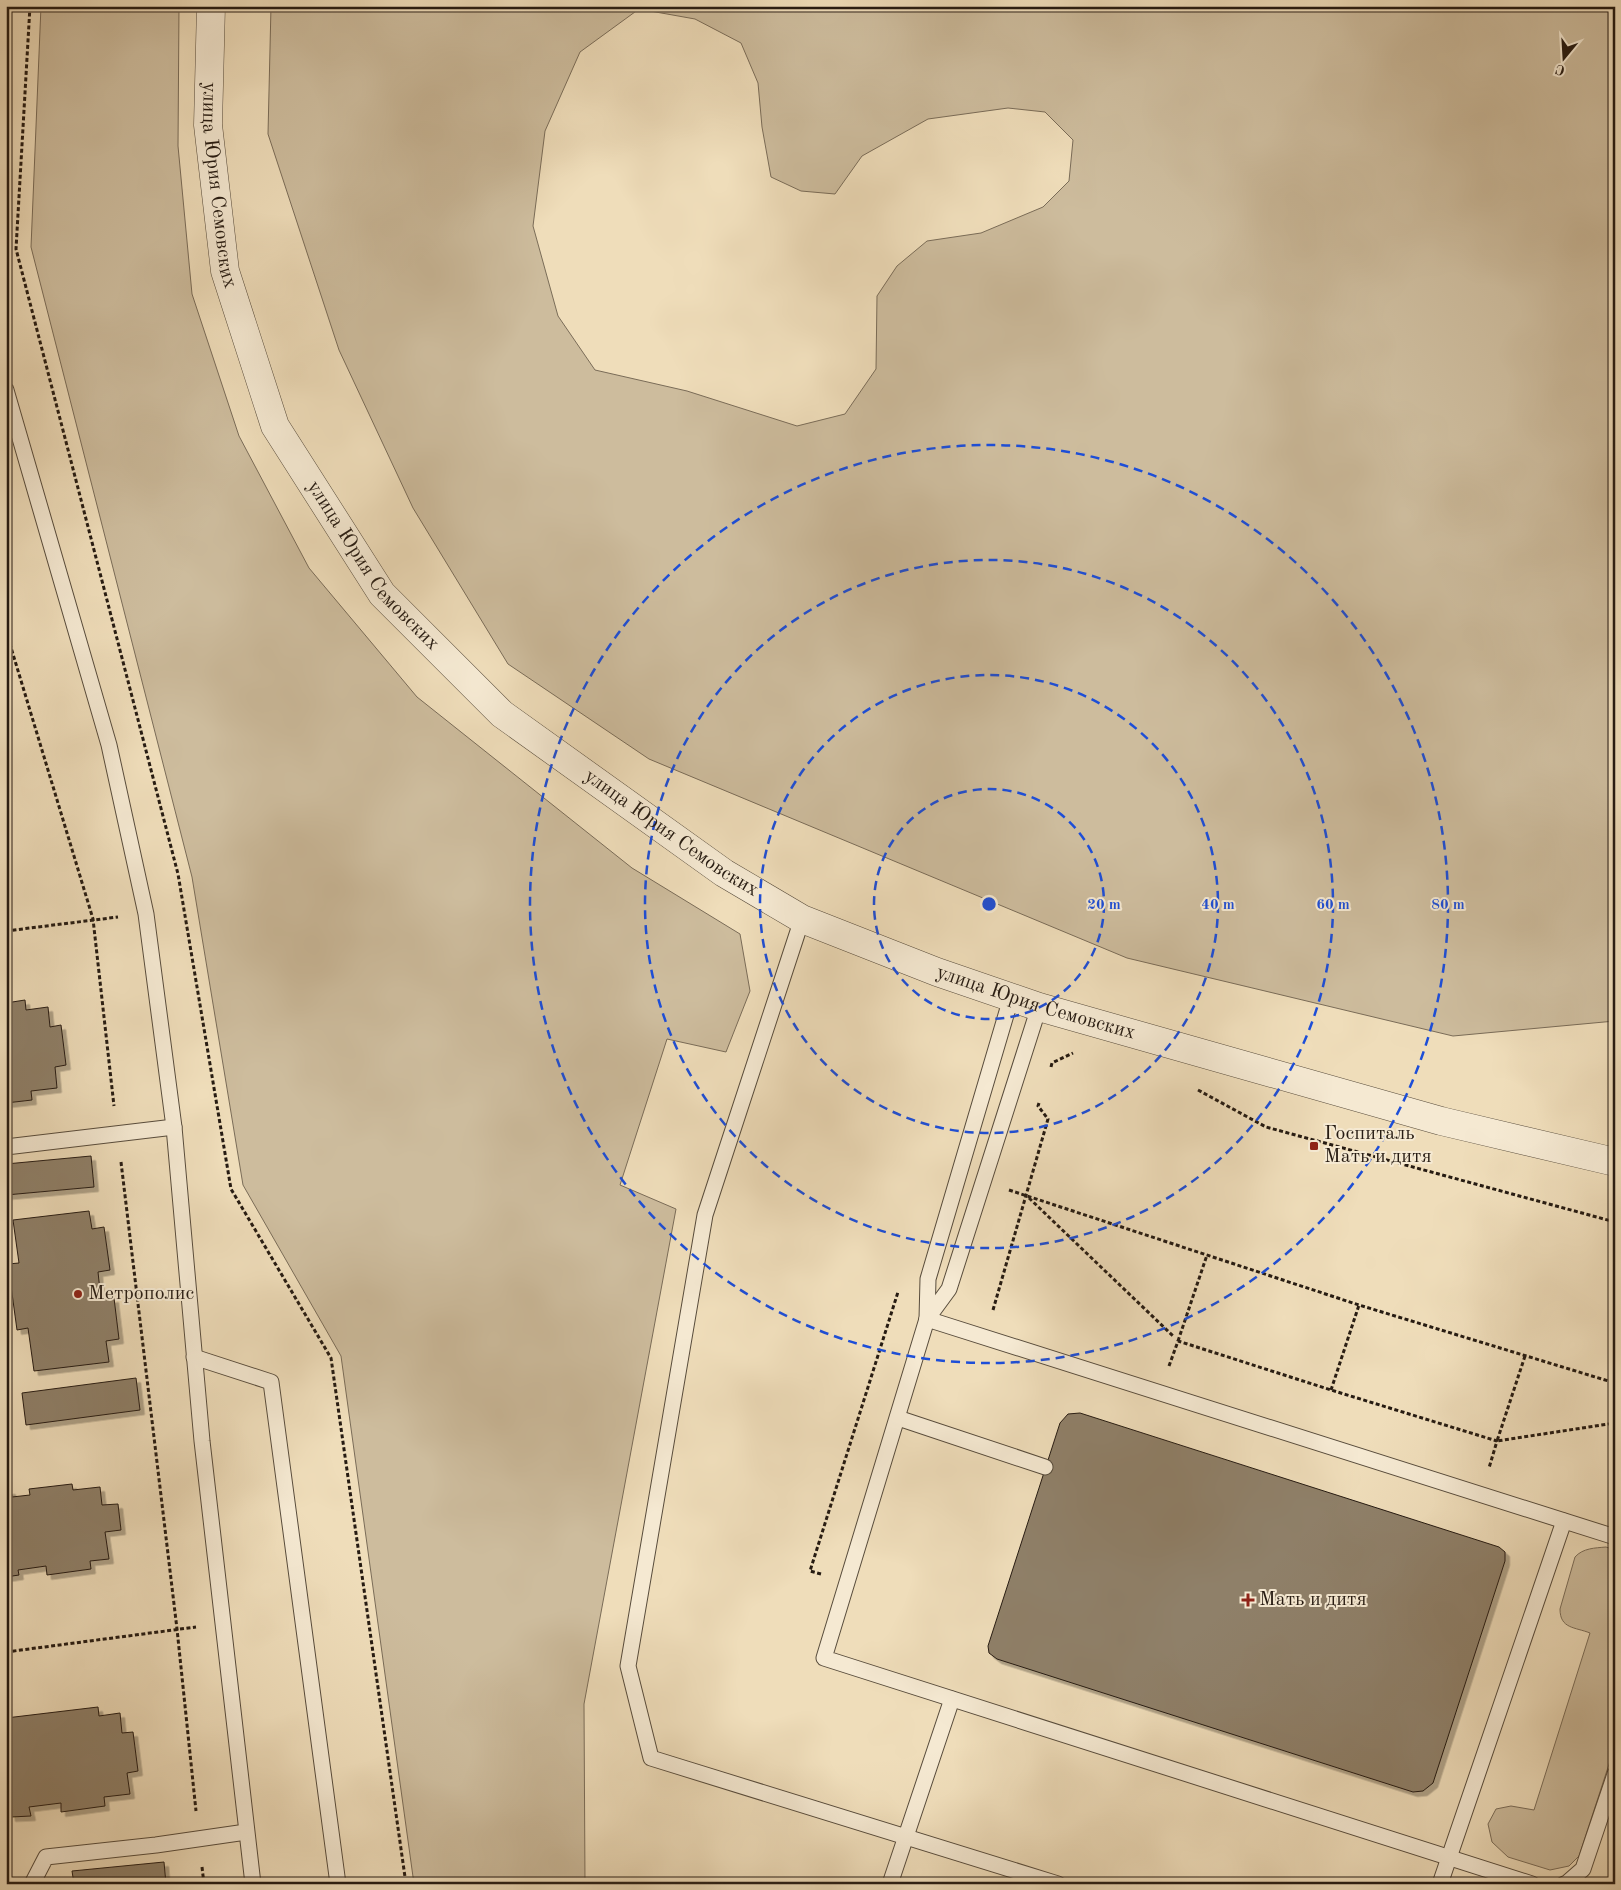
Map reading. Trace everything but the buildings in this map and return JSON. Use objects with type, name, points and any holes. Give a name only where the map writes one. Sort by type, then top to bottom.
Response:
[{"type":"street","name":"улица Юрия Семовских","points":[[211,6],[208,125],[225,271],[275,426],[382,594],[502,714],[724,873],[802,919],[937,972],[1039,1007],[1441,1121],[1615,1162]]},
{"type":"lane","points":[[6,390],[10,417],[109,745],[146,914],[174,1127],[194,1357],[253,1884]]},
{"type":"lane","points":[[802,919],[705,1215],[628,1666],[651,1758],[906,1835],[1058,1884]]},
{"type":"lane","points":[[1011,998],[928,1279],[927,1319],[824,1658],[1532,1884]]},
{"type":"lane","points":[[927,1319],[949,1288],[1039,1007]]},
{"type":"lane","points":[[6,1147],[174,1127]]},
{"type":"lane","points":[[927,1319],[1615,1537]]},
{"type":"lane","points":[[194,1357],[271,1382],[338,1884]]},
{"type":"lane","points":[[898,1418],[1045,1467]]},
{"type":"lane","points":[[1440,1884],[1564,1521]]},
{"type":"lane","points":[[890,1884],[952,1698]]},
{"type":"lane","points":[[1564,1884],[1583,1869],[1615,1774]]},
{"type":"lane","points":[[32,1884],[46,1857],[246,1832]]},
{"type":"path","points":[[30,6],[16,249],[178,874],[231,1189],[331,1358],[406,1884]]},
{"type":"path","points":[[6,631],[93,919],[177,1630],[204,1884]]},
{"type":"path","points":[[6,931],[146,914]]},
{"type":"path","points":[[1050,1071],[1052,1064],[1077,1051]]},
{"type":"path","points":[[1193,1087],[1266,1127],[1615,1222]]},
{"type":"path","points":[[991,1318],[1048,1118],[1038,1106],[1041,1097]]},
{"type":"path","points":[[983,1181],[1359,1305],[1615,1383]]},
{"type":"path","points":[[1026,1196],[1173,1336]]},
{"type":"path","points":[[1166,1374],[1207,1255]]},
{"type":"path","points":[[847,1582],[810,1571],[899,1289]]},
{"type":"path","points":[[1330,1390],[1359,1305]]},
{"type":"path","points":[[1178,1341],[1497,1441],[1615,1423]]},
{"type":"path","points":[[1487,1475],[1526,1356]]},
{"type":"path","points":[[6,1652],[223,1623]]},
{"type":"shaded area","points":[[41,6],[179,6],[178,146],[192,294],[239,436],[309,568],[417,697],[632,868],[740,934],[750,991],[726,1052],[667,1039],[620,1185],[676,1209],[584,1704],[585,1884],[414,1884],[341,1356],[243,1185],[192,877],[31,247]]},
{"type":"shaded area","points":[[271,6],[1615,6],[1615,1021],[1453,1036],[1127,958],[649,759],[508,664],[413,508],[339,350],[268,134]],"holes":[[[639,9],[695,19],[741,43],[758,83],[762,127],[771,177],[801,191],[835,194],[862,156],[928,119],[1008,108],[1045,112],[1073,140],[1069,181],[1043,207],[981,233],[927,241],[897,266],[877,296],[876,369],[845,414],[797,426],[687,391],[595,370],[558,316],[533,226],[545,131],[580,52]]]},
{"type":"shaded area","points":[[1606,1547],[1615,1550],[1615,1746],[1579,1856],[1569,1866],[1550,1870],[1508,1857],[1492,1842],[1488,1824],[1496,1809],[1511,1806],[1534,1810],[1590,1633],[1566,1624],[1561,1616],[1560,1609],[1575,1557],[1585,1550]]},
{"type":"place","name":"Госпиталь Мать и дитя","points":[[1314,1146]]},
{"type":"place","name":"Метрополис","points":[[78,1294]]},
{"type":"place","name":"Мать и дитя","points":[[1248,1600]]}]
